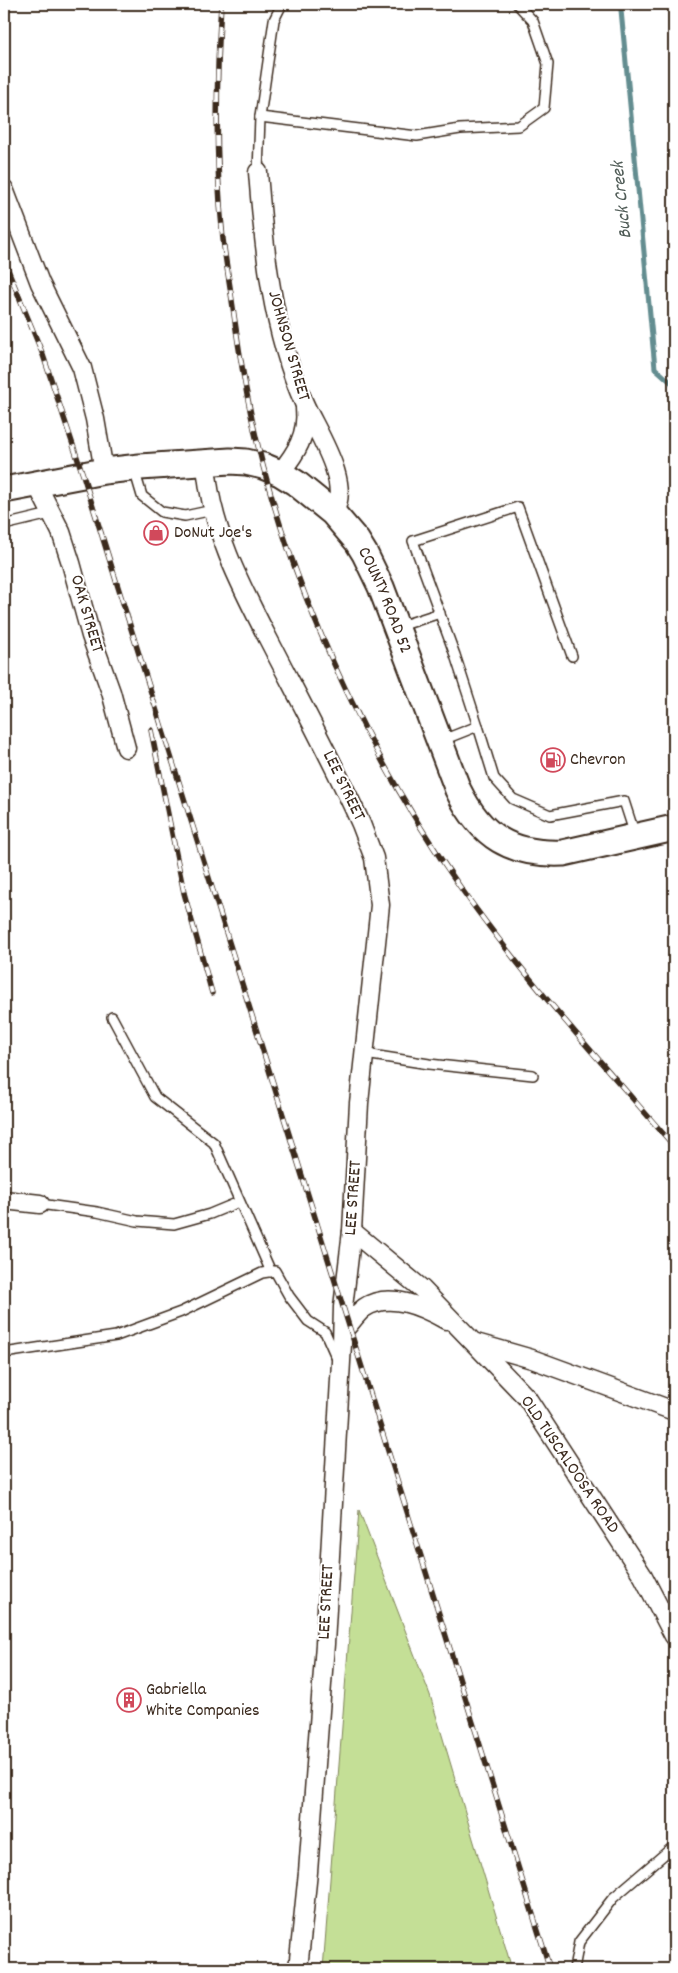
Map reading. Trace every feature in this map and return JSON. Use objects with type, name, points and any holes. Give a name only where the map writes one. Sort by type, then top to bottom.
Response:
[{"type":"street","name":"JOHNSON STREET","points":[[258,172],[269,278],[290,364],[304,403],[331,461],[338,482],[339,500],[333,513]]},
{"type":"street","points":[[4,189],[40,283],[82,368],[95,419],[104,471]]},
{"type":"street","points":[[280,473],[301,442],[305,427],[304,403]]},
{"type":"street","name":"COUNTY ROAD 52","points":[[4,490],[104,471],[206,463],[246,462],[280,473],[296,483],[333,513],[365,554],[381,587],[458,790],[472,815],[491,835],[520,850],[563,853],[674,828]]},
{"type":"street","name":"LEE STREET","points":[[206,463],[207,486],[212,510],[240,582],[345,789],[374,858],[380,905],[359,1103],[352,1231],[343,1307],[325,1644],[308,1872],[298,1969]]},
{"type":"street","name":"OAK STREET","points":[[36,483],[60,532],[71,563],[91,636],[111,692],[126,748]]},
{"type":"street","points":[[4,1200],[40,1204]]},
{"type":"street","name":"OLD TUSCALOOSA ROAD","points":[[352,1231],[422,1289],[527,1398],[643,1576],[674,1636]]},
{"type":"street","points":[[343,1331],[364,1308],[382,1300],[399,1301],[432,1312],[448,1321],[474,1343],[532,1359],[674,1410]]},
{"type":"lane","points":[[258,172],[260,117],[274,20],[282,4]]},
{"type":"lane","points":[[260,117],[417,136],[460,130],[519,126],[544,108],[548,64],[533,21],[517,4]]},
{"type":"lane","points":[[134,468],[142,496],[162,512],[185,516],[212,510]]},
{"type":"lane","points":[[572,656],[518,507],[413,541],[440,613],[494,778],[513,799],[550,815],[624,801],[636,837]]},
{"type":"lane","points":[[4,524],[50,514]]},
{"type":"lane","points":[[396,627],[440,613]]},
{"type":"lane","points":[[439,742],[478,726]]},
{"type":"lane","points":[[112,1018],[155,1097],[214,1143],[271,1272]]},
{"type":"lane","points":[[365,1054],[429,1064],[533,1075]]},
{"type":"lane","points":[[40,1204],[97,1212],[137,1221],[174,1224],[210,1214],[239,1202]]},
{"type":"lane","points":[[4,1353],[116,1336],[181,1312],[262,1273],[275,1271],[289,1296],[308,1321],[325,1332],[340,1366]]},
{"type":"lane","points":[[574,1969],[579,1942],[613,1898],[674,1846]]},
{"type":"green space","points":[[359,1510],[430,1695],[512,1969],[323,1969]]},
{"type":"waterway","name":"Buck Creek","points":[[618,4],[621,10],[655,368],[674,385]]},
{"type":"railway","points":[[221,4],[217,92],[220,210],[223,239],[250,410],[263,466],[298,577],[320,632],[371,741],[431,843],[463,891],[513,957],[592,1053],[674,1146]]},
{"type":"railway","points":[[4,260],[43,355],[83,475],[550,1969]]},
{"type":"railway","points":[[151,730],[184,893],[212,993]]},
{"type":"place","name":"DoNut Joe's","points":[[156,533]]},
{"type":"place","name":"Chevron","points":[[553,760]]},
{"type":"place","name":"Gabriella White Companies","points":[[129,1700]]}]
